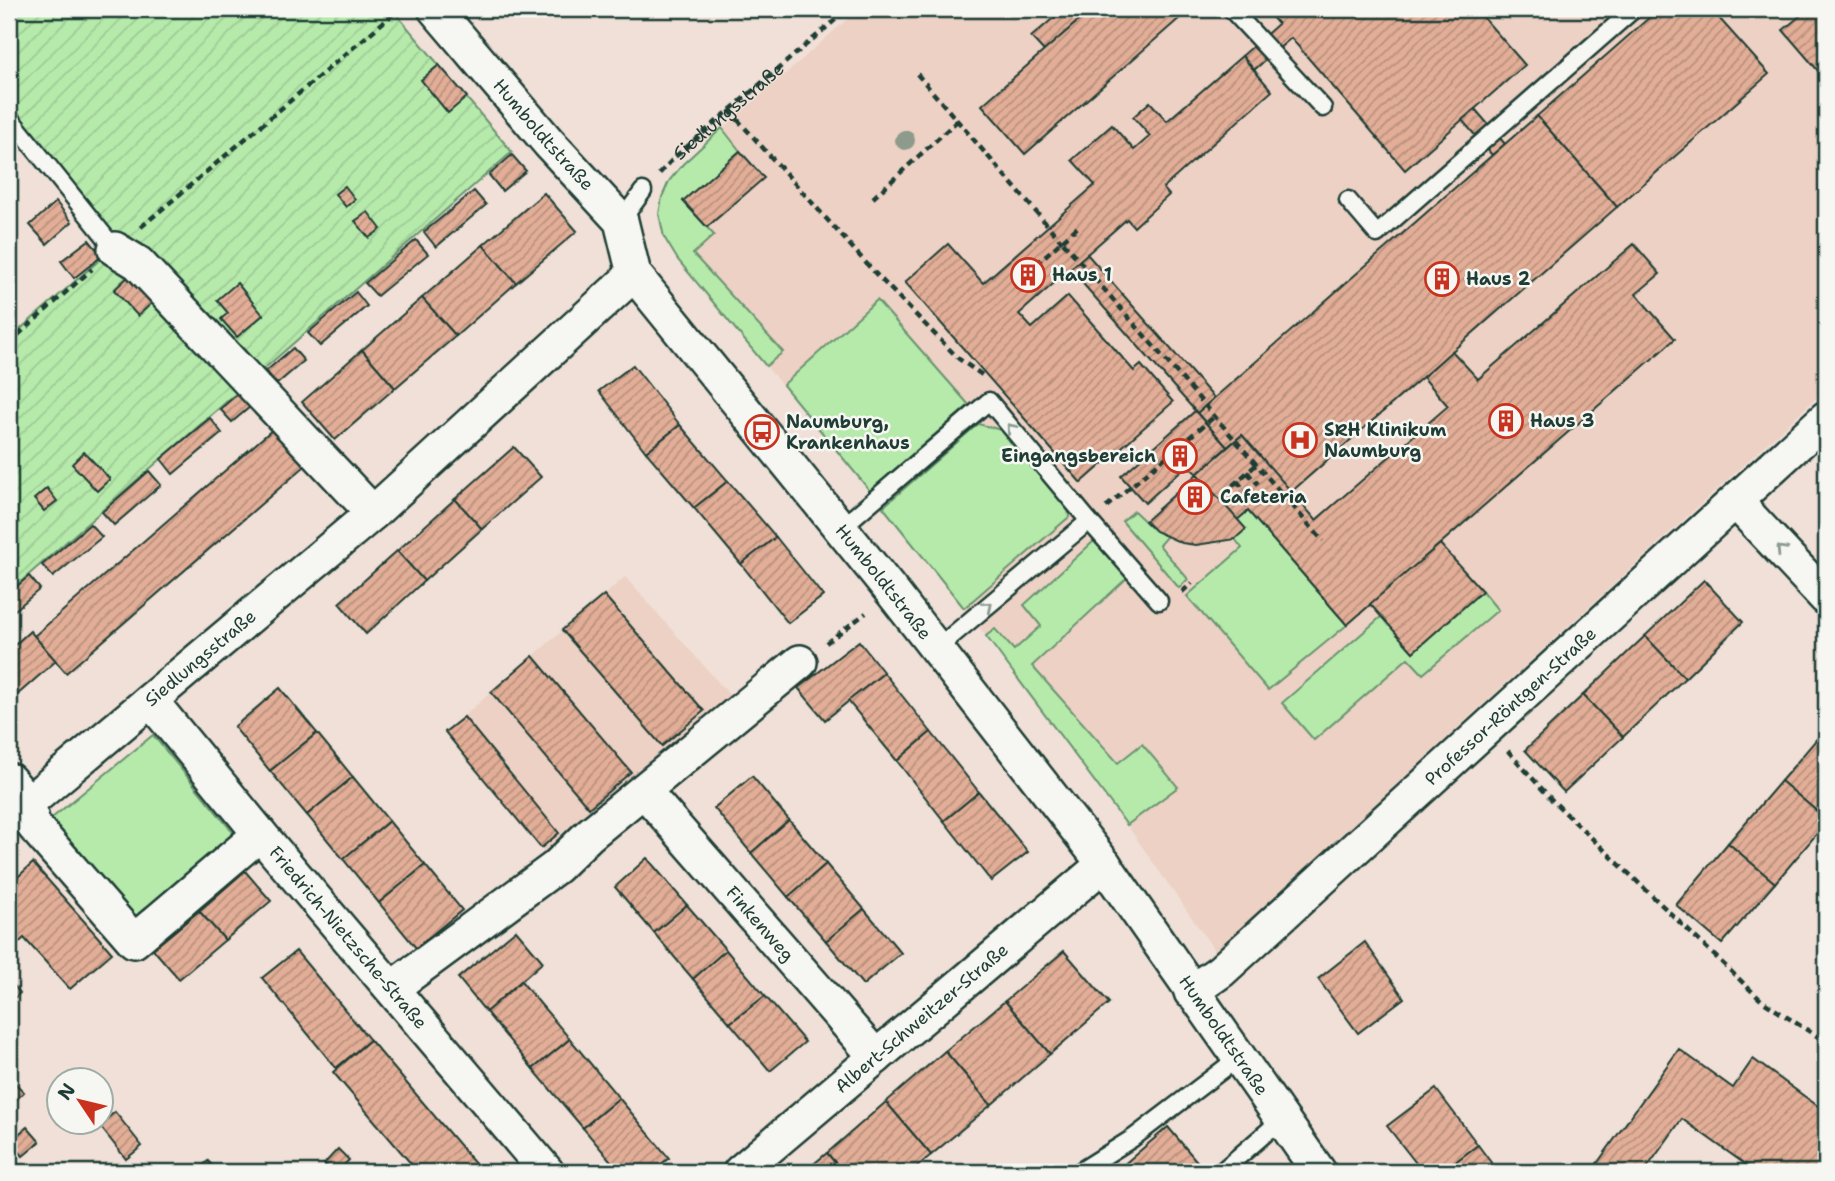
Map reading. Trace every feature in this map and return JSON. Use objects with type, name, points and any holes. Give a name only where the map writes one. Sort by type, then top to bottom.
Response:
[{"type":"street","name":"Humboldtstraße","points":[[435,9],[549,143],[621,221],[634,274],[893,593],[1104,864],[1319,1172]]},
{"type":"street","points":[[115,249],[138,263],[373,513]]},
{"type":"street","name":"Siedlungsstraße","points":[[260,834],[134,941],[33,825],[15,800],[152,701],[373,513],[634,274]]},
{"type":"street","name":"Professor-Röntgen-Straße","points":[[1191,992],[1221,971],[1826,418]]},
{"type":"street","points":[[1736,502],[1826,598]]},
{"type":"street","points":[[392,988],[556,867],[589,835],[645,792],[800,662]]},
{"type":"street","name":"Friedrich-Nietzsche-Straße","points":[[152,701],[260,834],[547,1172]]},
{"type":"street","name":"Finkenweg","points":[[645,792],[876,1057]]},
{"type":"street","name":"Albert-Schweitzer-Straße","points":[[740,1172],[1104,864]]},
{"type":"lane","points":[[1231,9],[1323,107]]},
{"type":"lane","points":[[1348,200],[1377,234],[1634,9]]},
{"type":"lane","points":[[9,117],[115,249]]},
{"type":"lane","points":[[621,221],[643,191]]},
{"type":"lane","points":[[841,528],[989,401],[1088,521],[1159,601]]},
{"type":"lane","points":[[936,649],[1088,521]]},
{"type":"lane","points":[[1079,1172],[1133,1138],[1238,1058]]},
{"type":"lane","points":[[1221,1172],[1282,1119]]},
{"type":"path","points":[[9,343],[115,249],[399,9]]},
{"type":"path","name":"Siedlungsstraße","points":[[643,191],[675,157],[848,9]]},
{"type":"path","points":[[917,74],[1324,541]]},
{"type":"path","points":[[729,110],[959,359],[986,377]]},
{"type":"path","points":[[873,198],[957,121]]},
{"type":"path","points":[[1036,264],[1080,225]]},
{"type":"path","points":[[1088,521],[1215,416]]},
{"type":"path","points":[[1235,502],[1225,492],[1257,464]]},
{"type":"path","points":[[1247,472],[1258,484]]},
{"type":"path","points":[[1237,481],[1247,493]]},
{"type":"path","points":[[1177,597],[1192,583]]},
{"type":"path","points":[[800,662],[893,593]]},
{"type":"path","points":[[1486,727],[1552,800],[1762,1001],[1826,1042]]},
{"type":"shaded area","name":"SRH Klinikum Naumburg","points":[[859,9],[1826,9],[1826,389],[1215,951],[1127,825],[986,636],[678,260],[664,237],[659,214],[662,197],[669,181],[683,164]]},
{"type":"shaded area","points":[[625,577],[742,709],[556,867],[445,732]]},
{"type":"green space","points":[[9,9],[392,9],[512,152],[9,592],[9,339],[113,248],[9,112]]},
{"type":"green space","points":[[722,128],[740,151],[683,201],[714,235],[693,254],[783,352],[766,366],[678,260],[664,237],[659,214],[669,181],[683,164]]},
{"type":"green space","points":[[877,300],[969,405],[870,491],[783,385]]},
{"type":"green space","points":[[978,424],[1005,431],[1068,507],[1069,517],[964,608],[883,507]]},
{"type":"green space","points":[[1134,511],[1155,531],[1167,536],[1159,545],[1188,579],[1179,588],[1122,521]]},
{"type":"green space","points":[[1248,511],[1347,625],[1268,690],[1187,596],[1242,548],[1235,539],[1237,520]]},
{"type":"green space","points":[[1094,541],[1127,578],[1032,666],[1118,763],[1142,744],[1178,787],[1127,825],[986,636],[995,629],[1014,650],[1041,626],[1024,605]]},
{"type":"green space","points":[[1482,591],[1498,610],[1423,674],[1408,658],[1314,740],[1282,703],[1382,616],[1413,652]]},
{"type":"green space","points":[[153,735],[241,842],[135,930],[46,823]]},
{"type":"building","points":[[1064,9],[1092,9],[1044,51],[1031,37]]},
{"type":"building","points":[[1092,9],[1107,9],[1110,12],[1113,9],[1174,9],[1181,17],[1025,154],[982,105]]},
{"type":"building","points":[[1265,9],[1476,9],[1525,65],[1405,170],[1291,38],[1254,70],[1242,56],[1278,24]]},
{"type":"building","points":[[1659,9],[1711,9],[1769,74],[1617,207],[1537,116]]},
{"type":"building","points":[[1794,9],[1826,9],[1826,80],[1783,30],[1800,16]]},
{"type":"building","name":"Haus 1","points":[[1242,56],[1272,91],[1163,188],[1169,195],[1134,227],[1127,219],[1019,314],[1032,328],[1068,296],[1134,371],[1141,365],[1173,402],[1081,483],[905,282],[948,244],[983,283],[1095,185],[1072,160],[1112,125],[1134,150],[1150,136],[1133,117],[1150,102],[1167,121]]},
{"type":"building","points":[[439,65],[467,97],[448,113],[421,80]]},
{"type":"building","points":[[1475,109],[1505,144],[1492,155],[1462,120]]},
{"type":"building","name":"Haus 2","points":[[1537,116],[1617,207],[1291,492],[1242,435],[1227,447],[1197,413]]},
{"type":"building","points":[[740,151],[764,178],[707,227],[683,201]]},
{"type":"building","points":[[512,155],[526,171],[502,191],[489,175]]},
{"type":"building","points":[[345,186],[355,199],[346,207],[335,194]]},
{"type":"building","points":[[474,191],[486,205],[436,247],[424,232]]},
{"type":"building","points":[[544,193],[577,231],[516,283],[483,245]]},
{"type":"building","points":[[56,202],[72,222],[47,244],[30,225]]},
{"type":"building","points":[[368,212],[381,229],[369,238],[355,221]]},
{"type":"building","points":[[89,240],[102,256],[74,278],[61,261]]},
{"type":"building","points":[[416,240],[428,254],[377,296],[365,283]]},
{"type":"building","name":"Haus 3","points":[[1634,244],[1660,274],[1636,294],[1675,339],[1347,625],[1248,511],[1237,520],[1197,474],[1242,435],[1316,520],[1448,406],[1423,377],[1452,351],[1478,379]]},
{"type":"building","points":[[483,245],[516,283],[456,336],[422,298]]},
{"type":"building","points":[[1087,254],[1214,398],[1197,413],[1070,269]]},
{"type":"building","points":[[133,272],[157,298],[138,316],[114,290]]},
{"type":"building","points":[[237,283],[263,315],[237,337],[221,319],[228,313],[217,300]]},
{"type":"building","points":[[356,292],[367,306],[320,346],[308,333]]},
{"type":"building","points":[[422,298],[456,336],[395,388],[362,350]]},
{"type":"building","points":[[293,348],[304,361],[277,384],[266,371]]},
{"type":"building","points":[[362,350],[395,388],[335,440],[302,402]]},
{"type":"building","points":[[633,365],[680,425],[646,452],[599,391]]},
{"type":"building","points":[[246,387],[257,401],[232,422],[220,409]]},
{"type":"building","name":"Eingangsbereich","points":[[1195,411],[1227,447],[1197,474],[1187,465],[1145,503],[1121,476]]},
{"type":"building","points":[[210,418],[222,433],[173,474],[161,459]]},
{"type":"building","points":[[280,423],[312,460],[66,673],[34,636]]},
{"type":"building","points":[[680,425],[728,481],[694,508],[646,452]]},
{"type":"building","points":[[514,447],[541,477],[482,529],[455,499]]},
{"type":"building","points":[[84,452],[110,479],[97,491],[72,464]]},
{"type":"building","points":[[149,471],[161,485],[114,525],[102,512]]},
{"type":"building","name":"Cafeteria","points":[[1197,474],[1246,529],[1235,539],[1196,545],[1182,543],[1155,531],[1145,521]]},
{"type":"building","points":[[728,481],[776,537],[741,564],[694,508]]},
{"type":"building","points":[[47,488],[57,501],[44,511],[34,499]]},
{"type":"building","points":[[455,499],[482,529],[424,581],[397,551]]},
{"type":"building","points":[[90,524],[102,537],[53,577],[42,565]]},
{"type":"building","points":[[776,537],[823,596],[788,623],[741,564]]},
{"type":"building","points":[[1440,544],[1482,591],[1413,652],[1370,604]]},
{"type":"building","points":[[397,551],[424,581],[366,634],[339,603]]},
{"type":"building","points":[[29,576],[40,589],[15,610],[9,602],[9,593]]},
{"type":"building","points":[[1704,580],[1743,622],[1685,678],[1645,636]]},
{"type":"building","points":[[604,595],[704,711],[662,746],[562,630]]},
{"type":"building","points":[[30,631],[56,661],[9,702],[9,650]]},
{"type":"building","points":[[1645,636],[1685,678],[1623,737],[1583,695]]},
{"type":"building","points":[[859,641],[884,673],[825,720],[798,688]]},
{"type":"building","points":[[533,656],[631,772],[589,808],[491,692]]},
{"type":"building","points":[[884,673],[931,732],[897,761],[848,701]]},
{"type":"building","points":[[280,688],[317,733],[270,771],[234,727]]},
{"type":"building","points":[[1583,695],[1623,737],[1564,792],[1525,750]]},
{"type":"building","points":[[464,717],[559,833],[541,848],[445,732]]},
{"type":"building","points":[[1826,728],[1826,819],[1781,781]]},
{"type":"building","points":[[931,732],[979,792],[944,821],[897,761]]},
{"type":"building","points":[[317,733],[353,777],[307,815],[270,771]]},
{"type":"building","points":[[752,776],[789,820],[751,853],[714,808]]},
{"type":"building","points":[[353,777],[389,821],[343,859],[307,815]]},
{"type":"building","points":[[1781,781],[1826,819],[1826,823],[1775,883],[1728,843]]},
{"type":"building","points":[[979,792],[1028,852],[991,881],[944,821]]},
{"type":"building","points":[[789,820],[826,864],[788,897],[751,853]]},
{"type":"building","points":[[389,821],[425,865],[379,903],[343,859]]},
{"type":"building","points":[[1728,843],[1775,883],[1722,944],[1676,905]]},
{"type":"building","points":[[647,858],[687,905],[654,933],[615,887]]},
{"type":"building","points":[[33,863],[112,953],[70,989],[24,938],[9,952],[9,885]]},
{"type":"building","points":[[826,864],[864,909],[826,941],[788,897]]},
{"type":"building","points":[[425,865],[462,910],[416,948],[379,903]]},
{"type":"building","points":[[245,871],[271,901],[225,940],[199,911]]},
{"type":"building","points":[[687,905],[726,950],[693,979],[654,933]]},
{"type":"building","points":[[864,909],[901,953],[863,985],[826,941]]},
{"type":"building","points":[[199,911],[225,940],[179,979],[153,949]]},
{"type":"building","points":[[516,930],[543,962],[486,1012],[458,978]]},
{"type":"building","points":[[1365,942],[1404,998],[1358,1033],[1318,979]]},
{"type":"building","points":[[726,950],[765,996],[730,1023],[693,979]]},
{"type":"building","points":[[296,951],[370,1040],[336,1068],[262,978]]},
{"type":"building","points":[[1064,951],[1109,1003],[1050,1054],[1005,1001]]},
{"type":"building","points":[[9,980],[20,993],[9,1003]]},
{"type":"building","points":[[521,981],[570,1039],[533,1069],[486,1012]]},
{"type":"building","points":[[765,996],[805,1042],[770,1071],[730,1023]]},
{"type":"building","points":[[1005,1001],[1050,1054],[991,1105],[945,1051]]},
{"type":"building","points":[[570,1039],[619,1098],[583,1128],[533,1069]]},
{"type":"building","points":[[370,1040],[482,1172],[418,1172],[333,1072]]},
{"type":"building","points":[[1679,1049],[1733,1088],[1753,1059],[1826,1112],[1824,1172],[1756,1172],[1682,1119],[1644,1172],[1591,1172]]},
{"type":"building","points":[[945,1051],[991,1105],[931,1155],[886,1102]]},
{"type":"building","points":[[9,1077],[24,1092],[14,1102],[9,1096]]},
{"type":"building","points":[[1436,1089],[1478,1145],[1442,1172],[1423,1172],[1387,1126]]},
{"type":"building","points":[[619,1098],[669,1158],[651,1172],[620,1172],[583,1128]]},
{"type":"building","points":[[886,1102],[931,1155],[911,1172],[843,1172],[827,1153]]},
{"type":"building","points":[[116,1113],[142,1146],[126,1159],[108,1136],[116,1136]]},
{"type":"building","points":[[27,1127],[40,1142],[23,1156],[10,1141]]},
{"type":"building","points":[[1168,1127],[1206,1172],[1115,1172]]},
{"type":"building","points":[[1478,1145],[1498,1172],[1442,1172]]},
{"type":"building","points":[[338,1149],[349,1160],[337,1172],[333,1172],[324,1164]]},
{"type":"building","points":[[827,1153],[843,1172],[804,1172]]},
{"type":"building","points":[[208,1161],[218,1172],[196,1172]]},
{"type":"place","name":"Haus 1","points":[[1028,275]]},
{"type":"place","name":"Haus 2","points":[[1442,279]]},
{"type":"place","name":"Haus 3","points":[[1506,421]]},
{"type":"place","name":"Naumburg, Krankenhaus","points":[[762,432]]},
{"type":"place","name":"SRH Klinikum Naumburg","points":[[1300,440]]},
{"type":"place","name":"Eingangsbereich","points":[[1180,456]]},
{"type":"place","name":"Cafeteria","points":[[1195,497]]}]
